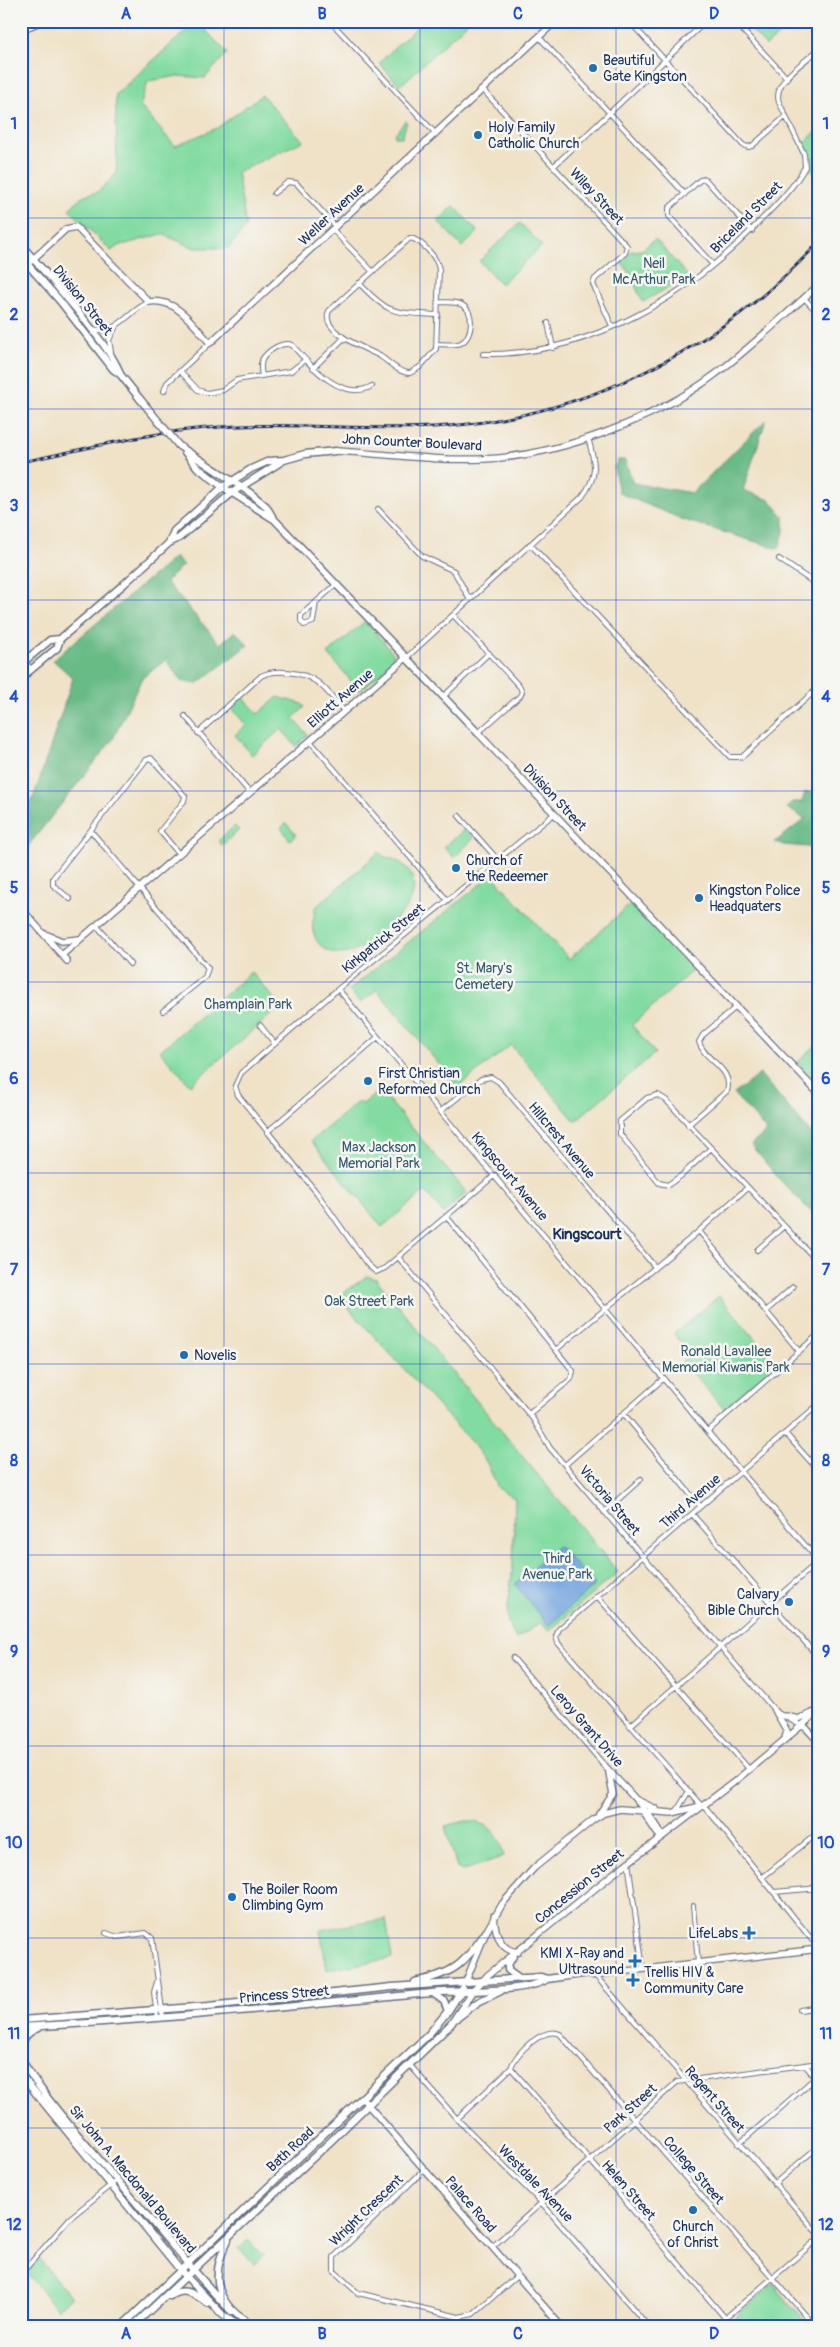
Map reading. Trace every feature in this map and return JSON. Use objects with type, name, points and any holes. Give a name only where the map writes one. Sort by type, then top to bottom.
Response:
[{"type":"main road","points":[[21,30],[42,21]]},
{"type":"main road","name":"Weller Avenue","points":[[210,343],[556,21]]},
{"type":"main road","points":[[30,262],[66,229],[76,227],[149,302],[156,301],[173,304],[210,343]]},
{"type":"main road","name":"Division Street","points":[[21,245],[30,262],[113,369],[120,374],[197,467],[260,512],[273,518]]},
{"type":"main road","name":"Division Street","points":[[21,257],[30,262],[89,327],[118,365],[120,374]]},
{"type":"main road","name":"John Counter Boulevard","points":[[169,542],[174,531],[223,487],[269,461],[284,460],[305,454],[336,451],[442,459],[486,459],[536,451],[588,438],[648,415],[695,389],[739,355],[819,285]]},
{"type":"main road","name":"Division Street","points":[[179,446],[266,506],[273,518],[818,1092]]},
{"type":"main road","points":[[21,678],[57,648],[60,639],[169,542],[179,538],[233,492],[284,460]]},
{"type":"main road","points":[[22,661],[50,640],[60,639]]},
{"type":"main road","name":"Elliott Avenue","points":[[62,955],[406,658]]},
{"type":"main road","points":[[21,908],[67,962]]},
{"type":"main road","points":[[40,930],[57,940],[81,938]]},
{"type":"main road","points":[[786,1716],[800,1719],[819,1710]]},
{"type":"main road","name":"Concession Street","points":[[474,1990],[483,1980],[628,1862],[703,1806],[819,1710]]},
{"type":"main road","points":[[776,1712],[787,1731],[784,1740]]},
{"type":"main road","name":"Victoria Street","points":[[802,1726],[819,1742]]},
{"type":"main road","points":[[593,1820],[608,1804],[613,1794],[612,1782],[604,1765]]},
{"type":"main road","name":"Leroy Grant Drive","points":[[604,1765],[643,1810],[657,1833],[662,1837]]},
{"type":"main road","points":[[628,1793],[646,1805],[665,1812]]},
{"type":"main road","name":"Concession Street","points":[[466,1981],[494,1916],[517,1885],[534,1868],[593,1820],[614,1810],[676,1812],[703,1806]]},
{"type":"main road","points":[[494,1916],[498,1938],[508,1950],[516,1954],[508,1965],[508,1970],[520,1978]]},
{"type":"main road","points":[[392,1987],[447,1974],[470,1954],[486,1932]]},
{"type":"main road","name":"Princess Street","points":[[21,2020],[466,1981],[520,1978],[547,1979],[578,1976],[582,1979],[594,1975],[819,1947]]},
{"type":"main road","name":"Princess Street","points":[[21,2027],[160,2018],[433,1992],[516,1988],[541,1984],[547,1979]]},
{"type":"main road","name":"Bath Road","points":[[122,2326],[430,2034],[448,2011],[466,1981]]},
{"type":"main road","points":[[451,2024],[490,1994],[516,1988]]},
{"type":"main road","name":"Bath Road","points":[[133,2326],[451,2024],[474,1990]]},
{"type":"main road","points":[[433,1992],[444,2001],[448,2011]]},
{"type":"main road","points":[[21,2051],[23,2041],[28,2033],[43,2026]]},
{"type":"main road","name":"Sir John A. Macdonald Boulevard","points":[[21,2059],[34,2079],[193,2271],[231,2311],[254,2326]]},
{"type":"main road","name":"Sir John A. Macdonald Boulevard","points":[[21,2076],[186,2277],[222,2314]]},
{"type":"main road","name":"Palace Road","points":[[362,2098],[561,2326]]},
{"type":"main road","points":[[230,2235],[217,2268],[221,2293],[231,2311]]},
{"type":"main road","points":[[152,2308],[174,2293],[184,2290],[198,2296],[238,2326]]},
{"type":"street","points":[[330,21],[436,134]]},
{"type":"street","points":[[629,21],[748,147],[752,146],[786,116]]},
{"type":"street","points":[[554,166],[706,21]]},
{"type":"street","points":[[734,21],[787,78]]},
{"type":"street","points":[[538,37],[685,194]]},
{"type":"street","name":"Briceland Street","points":[[483,354],[514,354],[553,348],[586,338],[671,296],[713,265],[752,231],[783,197],[805,167],[804,154],[777,94],[779,86],[819,49]]},
{"type":"street","name":"Wiley Street","points":[[483,90],[627,246],[625,253],[595,278],[593,284],[612,326]]},
{"type":"street","points":[[713,265],[668,214],[669,208],[700,180],[705,180],[752,231]]},
{"type":"street","points":[[274,193],[288,182],[296,183],[372,271]]},
{"type":"street","points":[[415,238],[439,265],[438,315],[434,353],[414,372],[406,373],[344,338],[329,322],[328,313],[372,271],[405,240],[415,238]]},
{"type":"street","points":[[359,283],[376,301],[387,309],[399,312],[438,315]]},
{"type":"street","points":[[804,298],[819,314]]},
{"type":"street","points":[[114,359],[109,340],[117,326],[142,304],[149,302]]},
{"type":"street","points":[[436,344],[455,344],[465,340],[469,332],[470,317],[466,308],[460,304],[438,302]]},
{"type":"street","points":[[548,323],[553,348]]},
{"type":"street","points":[[89,327],[104,330],[117,326]]},
{"type":"street","points":[[313,368],[344,338]]},
{"type":"street","points":[[164,391],[167,383],[210,343]]},
{"type":"street","points":[[262,376],[260,367],[263,358],[280,345],[286,343],[292,345],[324,378],[349,388],[364,390],[372,386]]},
{"type":"street","points":[[180,371],[198,390],[207,393],[223,390],[237,380],[291,371],[305,360]]},
{"type":"street","name":"Elliott Avenue","points":[[406,658],[582,497],[591,485],[594,461],[588,438]]},
{"type":"street","points":[[378,509],[422,556],[454,571],[470,600]]},
{"type":"street","points":[[530,544],[725,753],[736,759],[746,753],[819,686]]},
{"type":"street","points":[[779,559],[819,586]]},
{"type":"street","points":[[316,602],[312,622],[304,625],[301,621],[301,615],[316,602],[337,584]]},
{"type":"street","points":[[454,616],[520,687],[522,692],[520,696],[478,733]]},
{"type":"street","points":[[444,696],[489,653]]},
{"type":"street","points":[[22,661],[31,669]]},
{"type":"street","points":[[198,733],[261,676],[273,671],[283,671],[317,681],[344,711]]},
{"type":"street","points":[[185,716],[250,793]]},
{"type":"street","points":[[310,741],[448,900]]},
{"type":"street","points":[[70,898],[53,885],[53,878],[146,760],[151,758],[185,796],[184,801],[160,831],[179,854]]},
{"type":"street","name":"Kirkpatrick Street","points":[[267,1132],[238,1096],[235,1086],[241,1073],[338,989],[554,814]]},
{"type":"street","points":[[459,816],[498,860]]},
{"type":"street","points":[[91,831],[208,968],[205,977],[163,1011]]},
{"type":"street","points":[[97,926],[130,964]]},
{"type":"street","name":"Kingscourt Avenue","points":[[338,989],[741,1471],[819,1561]]},
{"type":"street","points":[[688,1126],[728,1091],[729,1085],[726,1075],[702,1049],[699,1042],[704,1035],[736,1007]]},
{"type":"street","points":[[260,1025],[275,1044]]},
{"type":"street","points":[[378,1037],[267,1132],[317,1193],[372,1271],[382,1271],[495,1175]]},
{"type":"street","name":"Hillcrest Avenue","points":[[440,1111],[481,1079],[491,1077],[499,1082],[655,1268]]},
{"type":"street","points":[[710,1150],[668,1185],[659,1182],[624,1140],[618,1128],[620,1121],[647,1098],[658,1095],[666,1100],[710,1150],[819,1263]]},
{"type":"street","points":[[557,1349],[699,1231],[747,1188]]},
{"type":"street","points":[[446,1216],[557,1349],[573,1371],[571,1379],[529,1414]]},
{"type":"street","points":[[757,1250],[783,1227]]},
{"type":"street","points":[[699,1231],[799,1351]]},
{"type":"street","name":"Victoria Street","points":[[398,1257],[529,1414],[550,1448],[642,1557],[776,1712],[802,1726]]},
{"type":"street","points":[[766,1310],[792,1287]]},
{"type":"street","points":[[708,1431],[819,1334]]},
{"type":"street","points":[[565,1466],[664,1378]]},
{"type":"street","name":"Third Avenue","points":[[630,1726],[558,1643],[556,1636],[559,1629],[819,1404]]},
{"type":"street","points":[[624,1414],[700,1506]]},
{"type":"street","points":[[785,1433],[819,1471]]},
{"type":"street","points":[[604,1512],[641,1480]]},
{"type":"street","points":[[692,1514],[819,1658]]},
{"type":"street","points":[[819,1561],[630,1726],[703,1806],[819,1947]]},
{"type":"street","points":[[596,1596],[749,1769]]},
{"type":"street","name":"Leroy Grant Drive","points":[[513,1658],[604,1765]]},
{"type":"street","points":[[676,1812],[689,1791]]},
{"type":"street","points":[[763,1878],[819,1832]]},
{"type":"street","points":[[628,1862],[643,1969]]},
{"type":"street","points":[[812,1888],[819,1897]]},
{"type":"street","points":[[774,1892],[819,1888]]},
{"type":"street","points":[[693,1906],[698,1963]]},
{"type":"street","points":[[106,1933],[117,1937],[150,1934],[157,1982],[161,1995],[160,2018]]},
{"type":"street","name":"Regent Street","points":[[594,1975],[819,2237]]},
{"type":"street","points":[[800,2010],[819,2007]]},
{"type":"street","name":"College Street","points":[[511,2068],[516,2057],[545,2033],[554,2031],[562,2036],[815,2326]]},
{"type":"street","name":"Westdale Avenue","points":[[404,2059],[458,2118],[541,2202],[648,2326]]},
{"type":"street","name":"Park Street","points":[[492,2247],[670,2087],[684,2080],[819,2063]]},
{"type":"street","points":[[739,2144],[817,2080],[805,2065]]},
{"type":"street","points":[[458,2118],[511,2068]]},
{"type":"street","name":"Helen Street","points":[[511,2068],[732,2326]]},
{"type":"street","points":[[774,2184],[819,2146]]},
{"type":"street","name":"Wright Crescent","points":[[424,2170],[334,2257],[334,2271],[358,2293],[459,2318],[473,2314],[518,2276]]},
{"type":"street","points":[[27,2267],[70,2218],[117,2180]]},
{"type":"street","points":[[716,2326],[819,2237]]},
{"type":"green space","points":[[197,21],[227,53],[205,78],[178,76],[148,81],[140,106],[175,146],[217,128],[262,95],[303,141],[237,172],[246,226],[229,248],[195,248],[162,234],[118,246],[111,251],[69,209],[84,195],[98,192],[116,174],[116,94]]},
{"type":"green space","points":[[423,21],[469,21],[400,86],[379,63]]},
{"type":"green space","points":[[743,21],[795,21],[766,46]]},
{"type":"green space","points":[[405,121],[407,122],[402,137],[395,137],[395,134]]},
{"type":"green space","points":[[819,130],[819,176],[807,168],[808,158],[802,144]]},
{"type":"green space","points":[[454,206],[478,232],[462,247],[438,221]]},
{"type":"green space","points":[[520,223],[542,246],[501,284],[479,261]]},
{"type":"green space","name":"Neil McArthur Park","points":[[655,239],[688,276],[643,302],[627,269],[621,263],[631,251],[642,250]]},
{"type":"green space","points":[[766,420],[743,490],[770,500],[784,517],[784,532],[779,549],[684,520],[619,493],[614,468],[618,460],[625,460],[633,483],[692,493]]},
{"type":"green space","points":[[175,557],[183,565],[166,582],[220,644],[235,631],[248,645],[197,684],[181,681],[166,660],[142,678],[113,739],[21,855],[21,815],[34,796],[73,678],[53,660]]},
{"type":"green space","points":[[365,621],[393,653],[393,662],[360,691],[328,654]]},
{"type":"green space","points":[[243,697],[258,714],[278,697],[302,704],[305,707],[293,718],[308,735],[296,746],[281,729],[252,755],[235,735],[246,725],[231,707]]},
{"type":"green space","points":[[805,792],[819,794],[819,848],[784,845],[775,842],[805,819],[787,808],[792,802],[802,802]]},
{"type":"green space","points":[[286,823],[296,835],[290,840],[281,828]]},
{"type":"green space","points":[[235,826],[239,830],[222,845],[218,841]]},
{"type":"green space","points":[[466,828],[474,838],[454,858],[444,847]]},
{"type":"green space","points":[[379,852],[385,857],[404,865],[409,870],[414,882],[410,902],[406,909],[369,943],[347,953],[336,953],[325,949],[317,941],[314,933],[315,908]]},
{"type":"green space","name":"St. Mary's Cemetery","points":[[492,875],[569,959],[632,903],[693,970],[632,1025],[655,1053],[575,1121],[511,1045],[458,1087],[377,990],[360,1003],[349,990]]},
{"type":"green space","name":"Champlain Park","points":[[251,972],[281,1006],[190,1085],[160,1051]]},
{"type":"green space","points":[[819,1042],[819,1083],[797,1063]]},
{"type":"green space","points":[[760,1074],[819,1143],[819,1220],[780,1180],[751,1145],[767,1131],[734,1094]]},
{"type":"green space","name":"Max Jackson Memorial Park","points":[[380,1090],[467,1193],[443,1213],[425,1191],[382,1227],[311,1141],[359,1101],[363,1104]]},
{"type":"green space","points":[[367,1276],[376,1279],[618,1572],[549,1631],[540,1623],[516,1639],[508,1623],[507,1613],[513,1565],[515,1498],[498,1488],[487,1463],[473,1444],[338,1297]]},
{"type":"green space","name":"Ronald Lavallee Memorial Kiwanis Park","points":[[719,1296],[776,1364],[724,1409],[682,1361],[690,1353],[674,1334]]},
{"type":"green space","points":[[466,1821],[482,1824],[497,1835],[504,1856],[462,1871],[457,1868],[445,1826]]},
{"type":"green space","points":[[386,1919],[392,1958],[327,1970],[320,1930]]},
{"type":"green space","points":[[248,2240],[263,2256],[255,2264],[239,2249]]},
{"type":"green space","points":[[39,2259],[71,2297],[57,2309],[27,2273]]},
{"type":"green space","points":[[773,2284],[809,2326],[738,2326],[732,2319]]},
{"type":"water","points":[[558,1546],[595,1585],[548,1626],[515,1584]]},
{"type":"railway","points":[[21,462],[184,430],[264,425],[378,428],[434,427],[489,421],[543,410],[594,393],[644,372],[692,346],[737,315],[780,281],[819,242]]},
{"type":"place","name":"Beautiful Gate Kingston","points":[[593,68]]},
{"type":"place","name":"Holy Family Catholic Church","points":[[478,135]]},
{"type":"place","name":"Church of the Redeemer","points":[[456,868]]},
{"type":"place","name":"Kingston Police Headquaters","points":[[699,898]]},
{"type":"place","name":"First Christian Reformed Church","points":[[368,1081]]},
{"type":"place","name":"Novelis","points":[[184,1355]]},
{"type":"place","name":"Calvary Bible Church","points":[[789,1602]]},
{"type":"place","name":"The Boiler Room Climbing Gym","points":[[232,1897]]},
{"type":"place","name":"LifeLabs","points":[[749,1933]]},
{"type":"place","name":"KMI X-Ray and Ultrasound","points":[[635,1961]]},
{"type":"place","name":"Trellis HIV & Community Care","points":[[633,1980]]},
{"type":"place","name":"Church of Christ","points":[[693,2210]]},
{"type":"district","name":"Kingscourt","points":[[587,1234]]},
{"type":"park label","name":"Oak Street Park","points":[[369,1301]]},
{"type":"park label","name":"Third Avenue Park","points":[[557,1566]]}]
